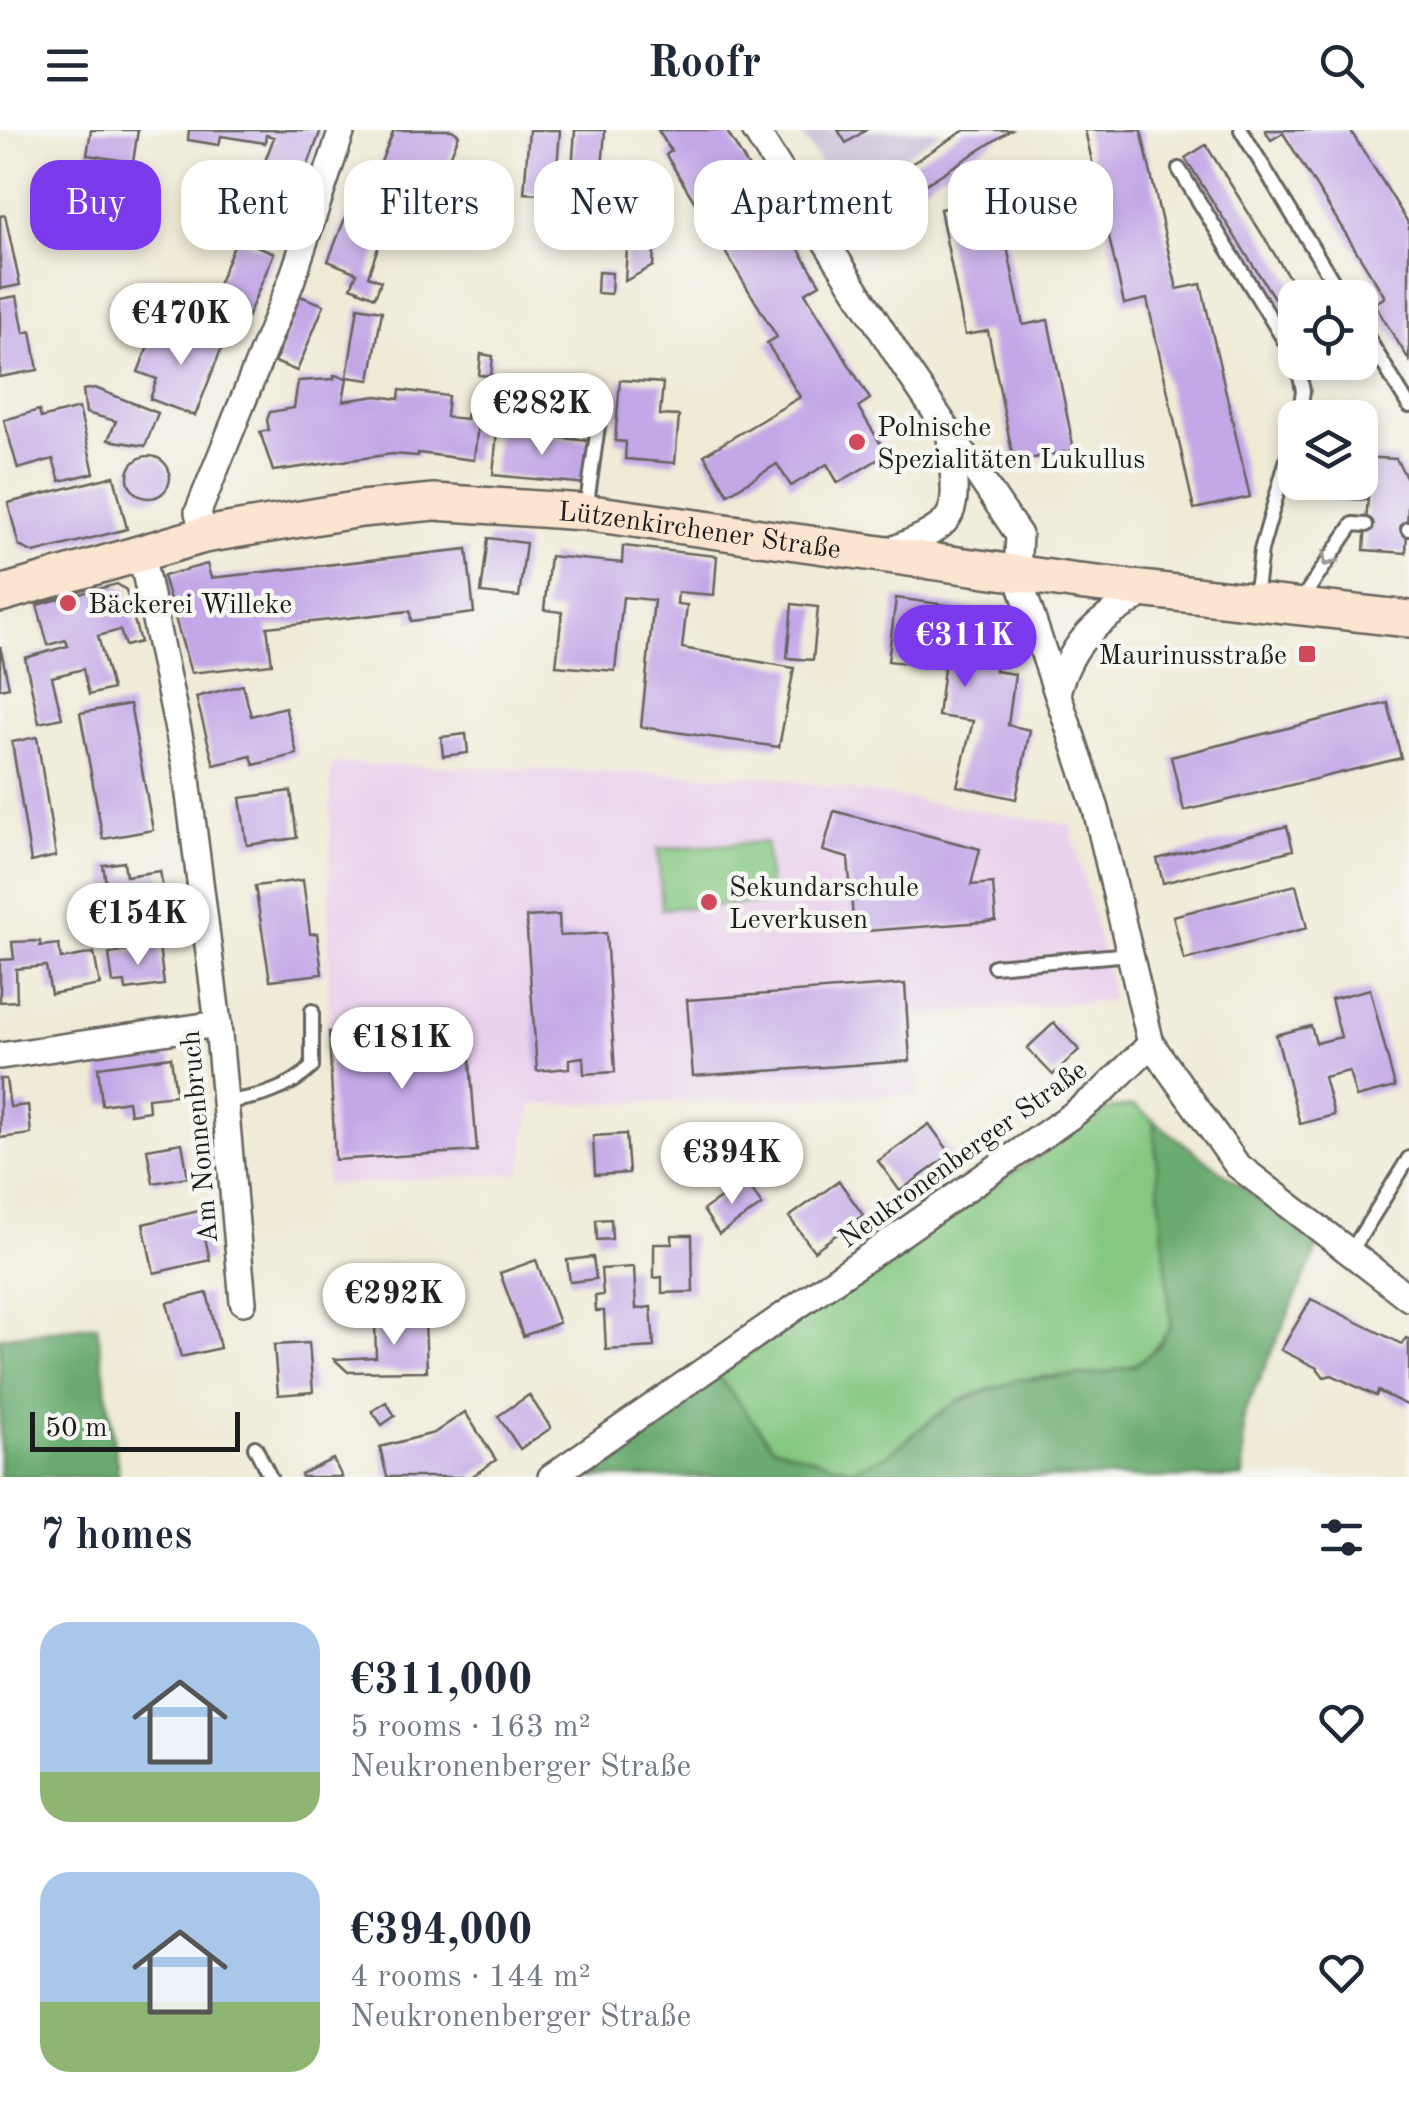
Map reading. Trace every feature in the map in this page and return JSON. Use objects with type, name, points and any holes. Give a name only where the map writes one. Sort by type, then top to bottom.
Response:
[{"type":"main road","name":"Lützenkirchener Straße","points":[[2,586],[204,535],[361,508],[434,502],[586,513],[1148,590],[1409,619]]},
{"type":"street","points":[[204,535],[198,512],[291,282],[342,130]]},
{"type":"street","points":[[756,130],[1019,535],[1017,573],[1096,809],[1151,1044],[1236,1165],[1409,1298]]},
{"type":"street","points":[[879,555],[930,534],[946,522],[956,503],[949,432]]},
{"type":"street","name":"Am Nonnenbruch","points":[[141,553],[186,764],[218,1024],[243,1302]]},
{"type":"street","points":[[1056,692],[1079,642],[1098,620],[1148,590]]},
{"type":"street","points":[[0,1056],[218,1024]]},
{"type":"street","name":"Neukronenberger Straße","points":[[551,1477],[1071,1116],[1151,1044]]},
{"type":"lane","points":[[1242,130],[1332,280]]},
{"type":"lane","points":[[1179,169],[1278,331]]},
{"type":"lane","points":[[1378,355],[1409,406]]},
{"type":"lane","points":[[586,513],[601,405]]},
{"type":"lane","points":[[1254,602],[1261,550],[1278,491]]},
{"type":"lane","points":[[1296,606],[1353,524],[1366,525]]},
{"type":"lane","points":[[994,966],[1131,954]]},
{"type":"lane","points":[[225,1102],[274,1091],[299,1080],[312,1067],[312,1011]]},
{"type":"lane","points":[[1350,1253],[1409,1158]]},
{"type":"lane","points":[[255,1448],[270,1477]]},
{"type":"shaded area","points":[[799,130],[944,130],[897,160],[818,160]]},
{"type":"shaded area","name":"Sekundarschule Leverkusen","points":[[331,763],[771,777],[1070,825],[1111,1000],[916,1016],[918,1095],[532,1105],[520,1173],[326,1185]]},
{"type":"green space","points":[[766,842],[770,902],[662,909],[658,849]]},
{"type":"green space","points":[[1134,1106],[1153,1120],[1171,1324],[1156,1347],[1121,1370],[1038,1377],[969,1397],[939,1413],[893,1451],[1165,1477],[785,1477],[772,1446],[718,1376],[870,1267],[1111,1108]]},
{"type":"green space","points":[[1153,1120],[1319,1245],[1244,1414],[1243,1477],[581,1477],[718,1376],[773,1446],[852,1470],[887,1455],[955,1403],[1017,1380],[1098,1374],[1134,1366],[1159,1346],[1171,1324]]},
{"type":"green space","points":[[97,1325],[119,1477],[0,1477],[0,1337]]},
{"type":"building","points":[[91,130],[138,130],[133,160],[87,155]]},
{"type":"building","points":[[189,130],[321,130],[310,160],[265,160],[274,137],[266,135],[265,143],[221,136],[219,145],[188,140]]},
{"type":"building","points":[[394,130],[452,130],[459,135],[449,160],[382,160]]},
{"type":"building","points":[[529,130],[560,130],[558,160],[534,160],[534,194],[524,193]]},
{"type":"building","points":[[575,130],[605,130],[603,160],[573,160]]},
{"type":"building","points":[[658,130],[726,130],[744,160],[694,160],[694,201],[674,168],[674,160],[666,155],[671,151]]},
{"type":"building","points":[[838,130],[866,130],[846,143]]},
{"type":"building","points":[[965,130],[1011,130],[964,160],[948,160],[948,170],[928,183],[928,160],[917,160]]},
{"type":"building","points":[[1085,130],[1141,130],[1177,289],[1201,284],[1250,497],[1194,509],[1147,299],[1124,304],[1112,250],[1113,160],[1092,160]]},
{"type":"building","points":[[1265,130],[1350,130],[1383,182],[1409,224],[1409,360],[1378,310],[1378,301],[1385,297],[1378,280],[1374,280],[1283,133],[1271,140]]},
{"type":"building","points":[[1206,145],[1291,280],[1278,280],[1278,304],[1185,158]]},
{"type":"building","points":[[948,207],[948,249],[940,209]]},
{"type":"building","points":[[5,215],[20,285],[0,289],[0,216]]},
{"type":"building","points":[[344,221],[344,250],[377,250],[368,276],[381,281],[375,297],[351,287],[357,273],[328,261]]},
{"type":"building","points":[[232,250],[274,253],[247,318],[211,302]]},
{"type":"building","points":[[627,250],[654,250],[653,266],[625,281]]},
{"type":"building","points":[[724,250],[799,250],[820,284],[805,293],[870,399],[858,407],[887,454],[838,483],[827,464],[791,486],[777,464],[728,494],[704,455],[800,397],[767,343],[777,337]]},
{"type":"building","points":[[948,250],[1008,250],[1023,325],[1048,320],[1074,450],[1014,462],[988,331],[965,335]]},
{"type":"building","points":[[598,272],[612,273],[611,294],[597,293]]},
{"type":"building","points":[[17,296],[24,333],[31,331],[38,370],[0,377],[0,299]]},
{"type":"building","points":[[300,296],[324,305],[297,371],[275,362]]},
{"type":"building","points":[[358,307],[382,311],[370,380],[347,377]]},
{"type":"building","points":[[180,325],[224,342],[195,416],[150,399],[157,379],[138,372],[153,334],[174,342]]},
{"type":"building","points":[[481,354],[493,356],[491,376],[479,375]]},
{"type":"building","points":[[334,375],[347,378],[343,401],[377,396],[399,399],[400,390],[448,396],[446,417],[466,419],[467,413],[479,414],[474,460],[392,454],[273,471],[260,432],[269,430],[270,412],[294,408],[298,381],[334,379]]},
{"type":"building","points":[[620,380],[663,383],[660,415],[679,416],[675,463],[625,459],[626,442],[615,441]]},
{"type":"building","points":[[95,388],[158,413],[145,446],[108,440],[116,421],[86,413],[83,390]]},
{"type":"building","points":[[488,401],[502,403],[500,428],[486,426]]},
{"type":"building","points":[[79,408],[94,473],[60,481],[53,459],[18,469],[4,420],[39,410],[41,418]]},
{"type":"building","points":[[497,431],[591,441],[587,484],[493,475]]},
{"type":"building","points":[[149,456],[164,462],[170,477],[164,492],[149,498],[134,492],[128,477],[134,462]]},
{"type":"building","points":[[1378,458],[1396,459],[1409,482],[1406,553],[1364,550],[1368,500],[1378,500]]},
{"type":"building","points":[[114,476],[127,529],[34,553],[19,546],[8,503]]},
{"type":"building","points":[[488,538],[526,543],[519,597],[481,593]]},
{"type":"building","points":[[623,546],[717,556],[714,595],[678,592],[677,604],[687,605],[682,648],[794,668],[779,747],[641,727],[654,600],[623,597],[615,671],[556,666],[562,612],[544,610],[550,556],[622,563]]},
{"type":"building","points":[[467,549],[474,613],[411,621],[410,611],[267,627],[272,664],[191,673],[163,576],[207,564],[211,578]]},
{"type":"building","points":[[117,584],[126,590],[140,642],[125,646],[120,630],[98,636],[112,689],[89,695],[83,669],[52,677],[62,718],[39,723],[25,658],[68,646],[66,640],[48,645],[37,605]]},
{"type":"building","points":[[896,598],[976,609],[971,644],[998,647],[995,671],[1015,674],[1008,725],[1030,730],[1016,799],[957,786],[973,721],[938,716],[944,668],[888,661]]},
{"type":"building","points":[[792,604],[818,607],[813,660],[787,658]]},
{"type":"building","points":[[0,646],[9,687],[0,689]]},
{"type":"building","points":[[243,685],[251,716],[285,707],[297,754],[254,765],[251,756],[214,765],[196,697]]},
{"type":"building","points":[[1388,703],[1401,758],[1184,811],[1171,757]]},
{"type":"building","points":[[130,704],[153,830],[103,839],[80,713]]},
{"type":"building","points":[[466,734],[468,753],[443,756],[441,737]]},
{"type":"building","points":[[37,737],[56,856],[31,862],[12,742]]},
{"type":"building","points":[[291,791],[297,838],[247,845],[240,798]]},
{"type":"building","points":[[834,811],[980,849],[971,885],[993,883],[996,921],[854,932],[848,858],[823,851]]},
{"type":"building","points":[[1287,826],[1293,850],[1163,883],[1157,859]]},
{"type":"building","points":[[124,862],[126,876],[160,871],[163,888],[171,887],[173,900],[110,908],[103,865]]},
{"type":"building","points":[[303,880],[310,934],[317,933],[322,974],[270,980],[255,886]]},
{"type":"building","points":[[1296,885],[1307,928],[1184,960],[1173,916]]},
{"type":"building","points":[[120,912],[122,929],[91,933],[90,915]]},
{"type":"building","points":[[559,915],[560,936],[606,933],[615,1072],[584,1074],[583,1057],[569,1059],[569,1068],[537,1071],[526,917]]},
{"type":"building","points":[[40,941],[40,946],[59,944],[61,959],[94,953],[100,985],[51,994],[46,966],[16,969],[17,1001],[0,1002],[0,960],[14,959],[12,942]]},
{"type":"building","points":[[159,946],[164,985],[126,990],[125,982],[113,983],[109,954]]},
{"type":"building","points":[[905,984],[910,1061],[693,1076],[687,1000]]},
{"type":"building","points":[[1370,989],[1395,1087],[1356,1097],[1349,1071],[1324,1077],[1334,1115],[1300,1124],[1276,1035],[1311,1026],[1316,1043],[1341,1037],[1331,999]]},
{"type":"building","points":[[467,1023],[477,1151],[335,1160],[329,1032]]},
{"type":"building","points":[[1054,1023],[1079,1050],[1053,1075],[1027,1048]]},
{"type":"building","points":[[171,1057],[176,1095],[148,1098],[149,1111],[130,1114],[128,1101],[102,1105],[98,1067]]},
{"type":"building","points":[[0,1079],[6,1079],[10,1107],[28,1105],[31,1134],[0,1138]]},
{"type":"building","points":[[929,1124],[951,1154],[900,1191],[878,1161]]},
{"type":"building","points":[[785,1131],[787,1159],[749,1162],[747,1133]]},
{"type":"building","points":[[626,1134],[629,1173],[595,1175],[593,1136]]},
{"type":"building","points":[[182,1143],[188,1177],[153,1183],[147,1149]]},
{"type":"building","points":[[746,1181],[762,1205],[719,1234],[703,1210]]},
{"type":"building","points":[[839,1181],[863,1215],[814,1251],[789,1217]]},
{"type":"building","points":[[199,1211],[210,1260],[154,1273],[143,1224]]},
{"type":"building","points":[[611,1219],[612,1239],[597,1240],[596,1220]]},
{"type":"building","points":[[672,1235],[692,1235],[693,1292],[662,1293],[662,1277],[654,1278],[654,1244],[672,1244]]},
{"type":"building","points":[[593,1257],[596,1279],[570,1282],[567,1260]]},
{"type":"building","points":[[536,1260],[559,1323],[523,1336],[500,1273]]},
{"type":"building","points":[[634,1267],[636,1309],[651,1307],[654,1347],[606,1350],[604,1311],[596,1311],[595,1296],[603,1295],[601,1269]]},
{"type":"building","points":[[207,1293],[220,1348],[181,1357],[167,1303]]},
{"type":"building","points":[[1311,1299],[1402,1344],[1409,1339],[1409,1406],[1378,1391],[1376,1396],[1332,1375],[1324,1377],[1317,1368],[1281,1350]]},
{"type":"building","points":[[409,1314],[409,1321],[425,1321],[427,1371],[348,1372],[334,1359],[376,1357],[375,1323],[388,1322],[388,1315]]},
{"type":"building","points":[[309,1343],[313,1392],[278,1395],[274,1345]]},
{"type":"building","points":[[529,1395],[551,1428],[520,1449],[498,1416]]},
{"type":"building","points":[[386,1402],[395,1416],[382,1425],[372,1411]]},
{"type":"building","points":[[465,1412],[496,1460],[471,1477],[387,1477],[380,1447],[434,1433]]},
{"type":"building","points":[[333,1459],[342,1477],[302,1477],[301,1474]]},
{"type":"place","name":"Polnische Spezialitäten Lukullus","points":[[857,442]]},
{"type":"place","name":"Bäckerei Willeke","points":[[68,603]]},
{"type":"place","name":"Maurinusstraße","points":[[1307,654]]},
{"type":"place","name":"Sekundarschule Leverkusen","points":[[709,902]]}]
